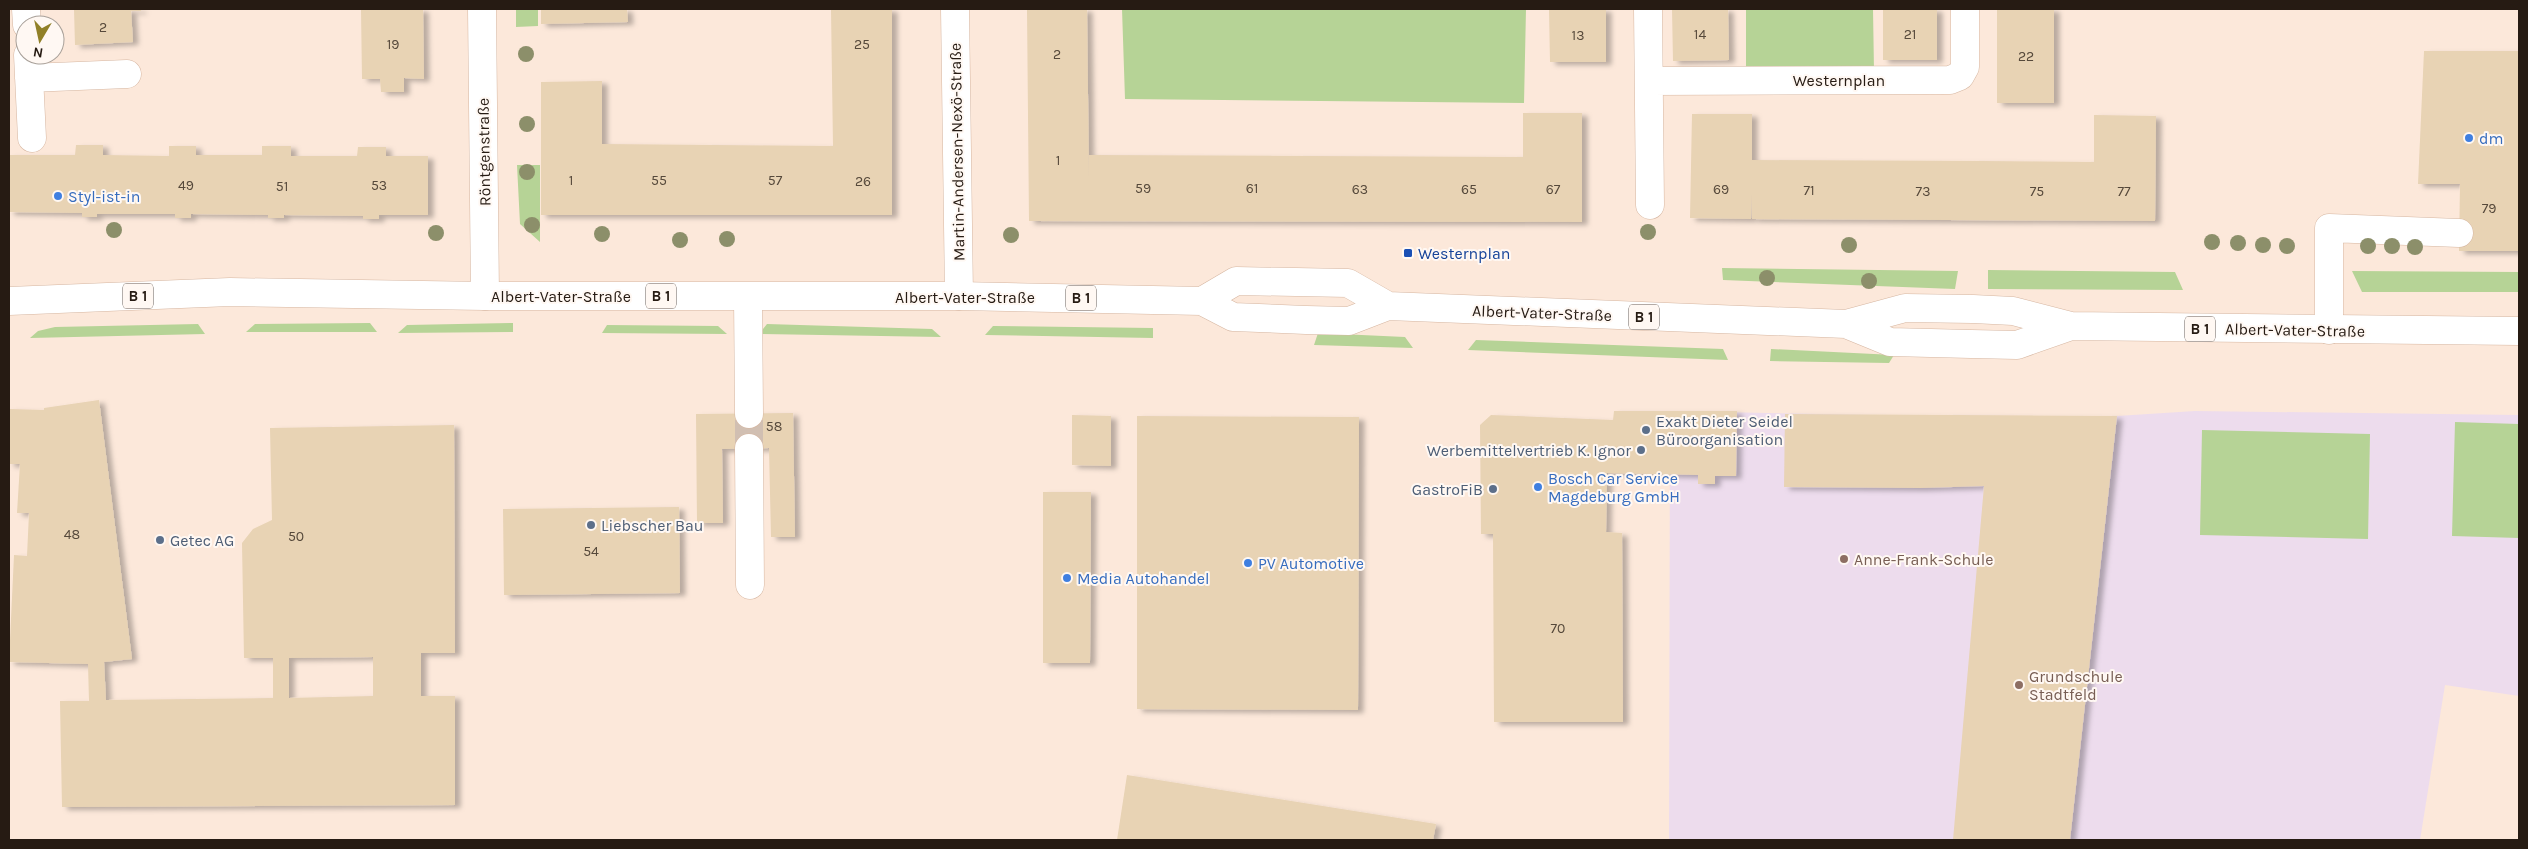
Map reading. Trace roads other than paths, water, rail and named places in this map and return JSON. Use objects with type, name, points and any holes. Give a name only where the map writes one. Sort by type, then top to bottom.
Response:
[{"type":"main road","name":"Röntgenstraße","points":[[482,9],[485,296]]},
{"type":"main road","name":"Martin-Andersen-Nexö-Straße","points":[[955,9],[959,296]]},
{"type":"main road","points":[[1648,9],[1650,205]]},
{"type":"main road","name":"Westernplan","points":[[1649,81],[1950,80],[1960,76],[1965,67],[1965,9]]},
{"type":"main road","points":[[32,138],[29,66],[127,74]]},
{"type":"main road","points":[[2329,330],[2330,228],[2459,233]]},
{"type":"main road","name":"Albert-Vater-Straße","points":[[1202,301],[1236,281],[1348,283],[1388,306]]},
{"type":"main road","name":"Albert-Vater-Straße","points":[[9,301],[230,292],[485,296],[959,296],[1202,301],[1234,317],[1349,321],[1388,306],[1846,324],[1890,342],[2017,345],[2072,326],[2519,331]]},
{"type":"main road","points":[[748,297],[749,414]]},
{"type":"main road","points":[[749,448],[750,585]]},
{"type":"tunnel","points":[[749,414],[749,448]]},
{"type":"place","name":"dm","points":[[2469,138]]},
{"type":"place","name":"Styl-ist-in","points":[[58,196]]},
{"type":"place","name":"Westernplan","points":[[1408,253]]},
{"type":"place","name":"Exakt Dieter Seidel Büroorganisation","points":[[1646,430]]},
{"type":"place","name":"Werbemittelvertrieb K. Ignor","points":[[1641,450]]},
{"type":"place","name":"Bosch Car Service Magdeburg GmbH","points":[[1538,487]]},
{"type":"place","name":"GastroFiB","points":[[1493,489]]},
{"type":"place","name":"Liebscher Bau","points":[[591,525]]},
{"type":"place","name":"Getec AG","points":[[160,540]]},
{"type":"place","name":"Anne-Frank-Schule","points":[[1844,559]]},
{"type":"place","name":"PV Automotive","points":[[1248,563]]},
{"type":"place","name":"Media Autohandel","points":[[1067,578]]},
{"type":"place","name":"Grundschule Stadtfeld","points":[[2019,685]]}]
